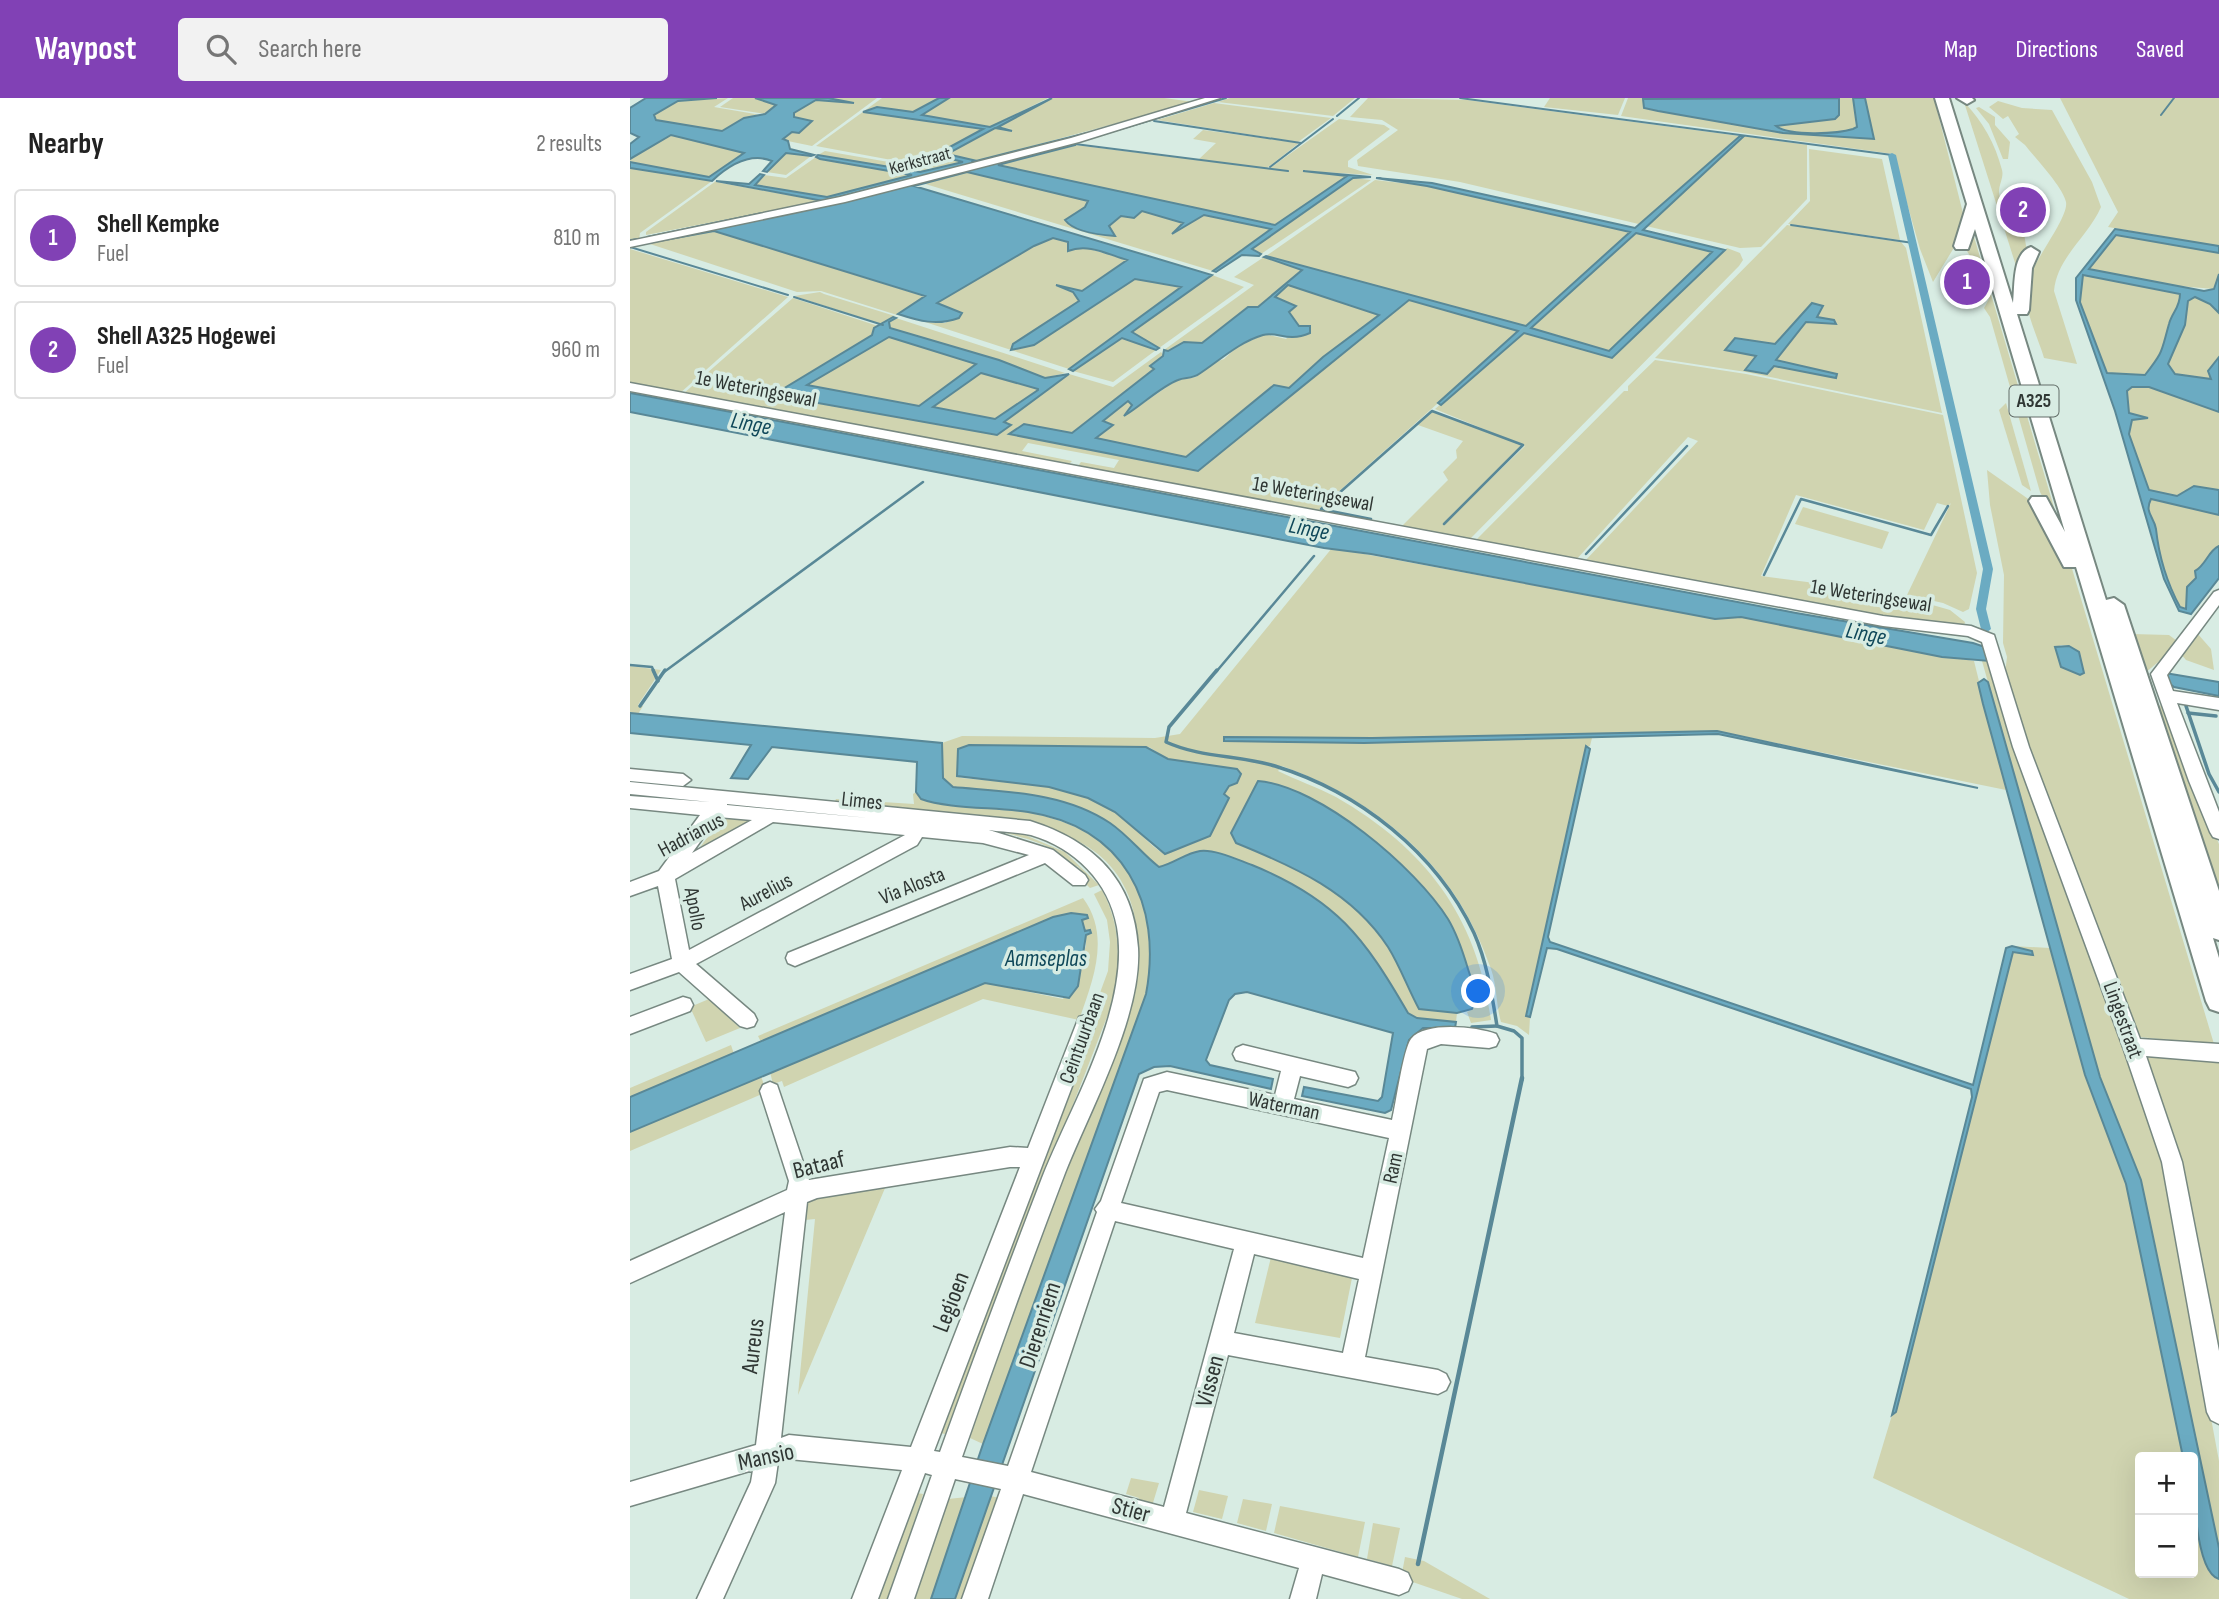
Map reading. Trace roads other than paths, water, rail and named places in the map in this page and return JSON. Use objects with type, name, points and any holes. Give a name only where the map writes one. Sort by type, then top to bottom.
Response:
[{"type":"highway","name":"A325","points":[[1942,98],[2219,1001]]},
{"type":"highway","name":"A325","points":[[1962,99],[2021,310],[2219,930]]},
{"type":"highway","points":[[1962,246],[1975,205]]},
{"type":"highway","points":[[2021,310],[2024,268],[2031,252]]},
{"type":"highway","points":[[2039,501],[2094,598]]},
{"type":"street","name":"Kerkstraat","points":[[630,244],[841,200],[1075,140],[1215,98]]},
{"type":"street","name":"1e Weteringsewal","points":[[630,387],[1856,617],[1971,631],[1989,639]]},
{"type":"street","points":[[2219,595],[2161,668],[2160,678],[2197,781],[2219,832]]},
{"type":"street","name":"Lingestraat","points":[[1989,639],[2021,747],[2133,1047],[2172,1162],[2219,1412]]},
{"type":"street","points":[[2168,696],[2219,704]]},
{"type":"street","points":[[630,775],[683,780]]},
{"type":"street","name":"Ceintuurbaan","points":[[630,788],[719,804],[1030,828],[1055,836],[1078,848],[1095,862],[1117,893],[1129,951],[1124,991],[1004,1303],[958,1467],[901,1599]]},
{"type":"street","name":"Limes","points":[[630,802],[719,804],[770,815],[1007,841],[1047,855],[1066,866],[1079,880]]},
{"type":"street","name":"Apollo","points":[[719,804],[665,876],[682,963],[747,1020]]},
{"type":"street","name":"Hadrianus","points":[[630,889],[665,876],[760,824],[770,815]]},
{"type":"street","name":"Aurelius","points":[[630,982],[682,963],[911,839],[917,830]]},
{"type":"street","name":"Via Alosta","points":[[795,958],[1047,855]]},
{"type":"street","points":[[630,1026],[683,1005]]},
{"type":"street","name":"Legioen","points":[[865,1599],[1086,1023]]},
{"type":"street","name":"Ram","points":[[1352,1365],[1418,1045],[1422,1040],[1437,1036],[1489,1040]]},
{"type":"street","points":[[2133,1047],[2212,1052]]},
{"type":"street","points":[[1243,1054],[1348,1078]]},
{"type":"street","points":[[1282,1105],[1293,1065]]},
{"type":"street","name":"Waterman","points":[[1167,1081],[1401,1131]]},
{"type":"street","name":"Dierenriem","points":[[975,1599],[1009,1478],[1146,1093],[1154,1083],[1167,1081]]},
{"type":"street","name":"Aureus","points":[[709,1599],[763,1483],[767,1453],[799,1181],[770,1091]]},
{"type":"street","name":"Bataaf","points":[[630,1272],[797,1196],[828,1186],[1010,1157],[1034,1158]]},
{"type":"street","points":[[1106,1209],[1372,1271]]},
{"type":"street","name":"Vissen","points":[[1172,1521],[1247,1241]]},
{"type":"street","points":[[1220,1342],[1438,1382]]},
{"type":"street","name":"Mansio","points":[[630,1494],[789,1447],[919,1460],[958,1467]]},
{"type":"street","name":"Stier","points":[[958,1467],[1172,1521],[1313,1561],[1399,1581]]},
{"type":"street","points":[[1303,1599],[1313,1561]]},
{"type":"water","points":[[646,98],[717,98],[678,101],[654,115],[656,120],[722,131],[744,118],[765,114],[776,105],[755,98],[828,98],[854,103],[816,100],[794,113],[794,117],[812,121],[799,133],[792,132],[783,139],[788,141],[790,149],[814,155],[786,153],[767,172],[763,171],[772,161],[748,159],[725,170],[712,181],[630,168],[630,162],[709,177],[744,153],[671,135],[630,159],[630,144],[639,137],[630,133],[630,108]]},
{"type":"water","points":[[939,98],[949,98],[922,115],[990,127],[1052,98],[998,127],[1012,131],[995,128],[947,154],[977,161],[974,163],[823,201],[716,181],[749,184],[760,174],[764,175],[755,185],[827,197],[912,175],[820,159],[816,157],[818,155],[920,172],[963,162],[935,155],[983,129],[863,112],[877,107],[913,112]]},
{"type":"water","points":[[1839,98],[1839,115],[1835,119],[1776,126],[1791,131],[1813,133],[1853,129],[1857,127],[1853,98],[1865,98],[1874,139],[1783,133],[1644,108],[1643,99]]},
{"type":"water","points":[[1740,136],[1744,136],[1643,230],[1725,250],[1612,358],[1524,333],[1441,405],[1438,403],[1518,331],[1409,300],[1198,471],[1009,434],[1024,424],[1072,433],[1154,369],[1150,366],[1163,356],[1164,350],[1168,351],[1184,342],[1202,343],[1248,307],[1258,307],[1302,270],[1264,257],[1266,256],[1526,326],[1630,232],[1427,186],[1376,178],[1432,183],[1635,228]],"holes":[[[1636,233],[1712,252],[1609,351],[1531,328]],[[1288,285],[1379,315],[1323,357],[1289,388],[1274,385],[1186,457],[1096,438],[1113,425],[1103,421],[1128,401],[1132,405],[1124,416],[1164,387],[1196,376],[1246,342],[1268,334],[1295,337],[1310,333],[1310,326],[1299,326],[1289,312],[1296,306],[1275,297]]]},
{"type":"water","points":[[1074,142],[1075,145],[998,165],[1275,225],[1347,176],[1303,171],[1371,177],[1353,178],[1252,249],[1261,254],[1259,256],[1242,255],[1216,272],[1213,271],[1271,229],[1204,215],[1172,234],[1183,223],[1142,211],[1134,218],[1121,216],[1109,226],[1115,236],[1102,235],[1081,230],[1065,220],[1085,207],[1088,201],[967,172],[914,186],[1212,275],[1132,332],[1159,348],[1156,350],[1122,338],[1073,371],[1069,369],[1181,287],[1135,279],[1034,345],[1011,350],[1013,344],[1079,301],[1073,292],[1056,285],[1082,291],[1127,260],[1090,249],[1068,251],[1068,242],[1053,238],[1034,246],[937,303],[962,313],[959,318],[936,322],[898,314],[925,296],[714,231],[648,243]]},
{"type":"water","points":[[2115,229],[2219,246],[2219,253],[2116,235],[2089,269],[2204,291],[2214,289],[2219,274],[2219,313],[2210,304],[2195,297],[2188,301],[2185,325],[2168,364],[2175,374],[2211,379],[2208,371],[2219,357],[2219,412],[2149,387],[2132,387],[2127,391],[2129,413],[2148,418],[2132,420],[2129,434],[2149,490],[2177,496],[2194,486],[2219,490],[2219,515],[2151,499],[2149,504],[2164,569],[2180,607],[2186,609],[2187,587],[2196,578],[2195,571],[2219,546],[2219,578],[2191,614],[2179,611],[2164,579],[2115,411],[2076,300],[2076,278]],"holes":[[[2083,275],[2180,294],[2161,351],[2145,375],[2107,373],[2080,302]]]},
{"type":"water","points":[[1812,303],[1823,306],[1817,317],[1834,320],[1836,324],[1806,322],[1776,360],[1837,374],[1836,378],[1774,366],[1767,374],[1745,370],[1756,356],[1725,350],[1735,338],[1775,344]]},
{"type":"water","points":[[893,317],[896,318],[889,322],[890,328],[999,360],[1045,378],[1069,374],[1004,422],[1011,425],[997,435],[773,395],[872,335],[874,328]],"holes":[[[889,337],[976,364],[919,406],[807,385]],[[981,373],[1038,389],[1038,390],[995,419],[933,407]]]},
{"type":"water","name":"Linge","points":[[630,393],[1796,613],[1973,643],[1985,647],[1989,661],[1942,657],[1741,617],[1715,619],[1371,554],[1324,548],[630,412]]},
{"type":"water","points":[[2069,646],[2079,652],[2084,673],[2080,675],[2061,667],[2055,647]]},
{"type":"water","points":[[2165,673],[2219,682],[2219,696],[2174,687]]},
{"type":"water","points":[[1984,679],[1988,682],[2100,1077],[2141,1180],[2219,1548],[2219,1579],[2211,1573],[2204,1560],[2198,1530],[2198,1452],[2182,1452],[2126,1184],[2085,1075],[1978,683]]},
{"type":"water","points":[[630,713],[942,743],[943,778],[953,787],[1014,792],[1074,805],[1110,823],[1159,867],[1195,852],[1206,851],[1233,858],[1281,878],[1306,892],[1345,923],[1377,963],[1408,1013],[1417,1018],[1456,1022],[1455,1028],[1423,1028],[1409,1040],[1391,1110],[1385,1113],[1302,1096],[1304,1087],[1378,1101],[1382,1097],[1393,1033],[1247,992],[1235,994],[1229,1000],[1206,1060],[1210,1065],[1273,1079],[1271,1089],[1170,1066],[1154,1067],[1139,1074],[955,1599],[931,1599],[983,1444],[1146,994],[1150,961],[1148,929],[1141,900],[1129,874],[1112,852],[1089,834],[1061,820],[1028,812],[945,805],[921,799],[916,792],[917,762],[772,747],[748,779],[731,778],[751,745],[630,733]]},
{"type":"water","points":[[1717,731],[1978,788],[1718,734],[1364,743],[1224,741],[1224,737],[1372,738]]},
{"type":"water","points":[[969,745],[1146,747],[1168,759],[1237,769],[1241,774],[1237,783],[1229,786],[1224,794],[1229,798],[1210,836],[1165,854],[1115,812],[1088,798],[1049,787],[957,776],[958,749]]},
{"type":"water","points":[[1586,746],[1590,749],[1548,937],[1550,942],[1973,1085],[2006,948],[2012,946],[2032,951],[2033,955],[2013,952],[1896,1412],[1892,1415],[1972,1097],[1971,1089],[1557,949],[1547,948],[1530,1017],[1526,1016]]},
{"type":"water","points":[[1258,781],[1283,786],[1337,813],[1390,854],[1414,877],[1448,919],[1457,937],[1474,989],[1472,1009],[1457,1013],[1419,1009],[1388,947],[1357,911],[1321,883],[1236,843],[1231,833]]},
{"type":"water","name":"Aamseplas","points":[[1071,913],[1087,915],[1088,918],[1082,920],[1085,931],[1090,930],[1091,933],[1086,935],[1078,986],[1069,998],[985,983],[630,1132],[630,1097],[1053,917]]},
{"type":"waterway","points":[[1070,144],[1226,98]]},
{"type":"waterway","points":[[1337,116],[1359,98]]},
{"type":"waterway","points":[[1460,98],[1892,155]]},
{"type":"waterway","points":[[2161,115],[2174,98]]},
{"type":"waterway","points":[[1270,167],[1333,119]]},
{"type":"waterway","points":[[1154,121],[1301,143]]},
{"type":"waterway","points":[[972,162],[1087,133]]},
{"type":"waterway","points":[[1075,144],[1288,171]]},
{"type":"waterway","points":[[1892,155],[1988,569],[1981,609],[1986,629]]},
{"type":"waterway","points":[[647,237],[762,213]]},
{"type":"waterway","points":[[1791,225],[1913,243]]},
{"type":"waterway","points":[[631,240],[638,239]]},
{"type":"waterway","points":[[630,247],[788,295]]},
{"type":"waterway","points":[[794,297],[883,325]]},
{"type":"waterway","name":"Linge","points":[[1371,519],[1321,509],[1432,411],[1523,445],[1444,524]]},
{"type":"waterway","points":[[1586,554],[1687,446]]},
{"type":"waterway","points":[[664,672],[923,482]]},
{"type":"waterway","points":[[1764,575],[1801,499],[1931,535],[1948,506]]},
{"type":"waterway","points":[[1216,672],[1314,556]]},
{"type":"waterway","points":[[630,665],[652,667],[654,672]]},
{"type":"waterway","points":[[653,670],[658,680]]},
{"type":"waterway","points":[[658,680],[665,670]]},
{"type":"waterway","points":[[1217,670],[1169,727],[1166,742],[1193,751],[1261,762],[1306,777],[1365,809],[1392,829],[1439,876],[1474,933],[1486,967],[1497,1026]]},
{"type":"waterway","points":[[640,706],[658,680]]},
{"type":"waterway","points":[[2186,706],[2188,713]]},
{"type":"waterway","points":[[2188,713],[2216,716]]},
{"type":"waterway","points":[[2188,713],[2209,774],[2219,792]]},
{"type":"waterway","points":[[1472,1027],[1497,1026]]},
{"type":"waterway","points":[[1497,1026],[1514,1031],[1522,1038],[1522,1078]]},
{"type":"waterway","points":[[1418,1564],[1522,1078]]},
{"type":"place","name":"Shell A325 Hogewei","points":[[2023,210]]},
{"type":"place","name":"Shell Kempke","points":[[1967,282]]}]
